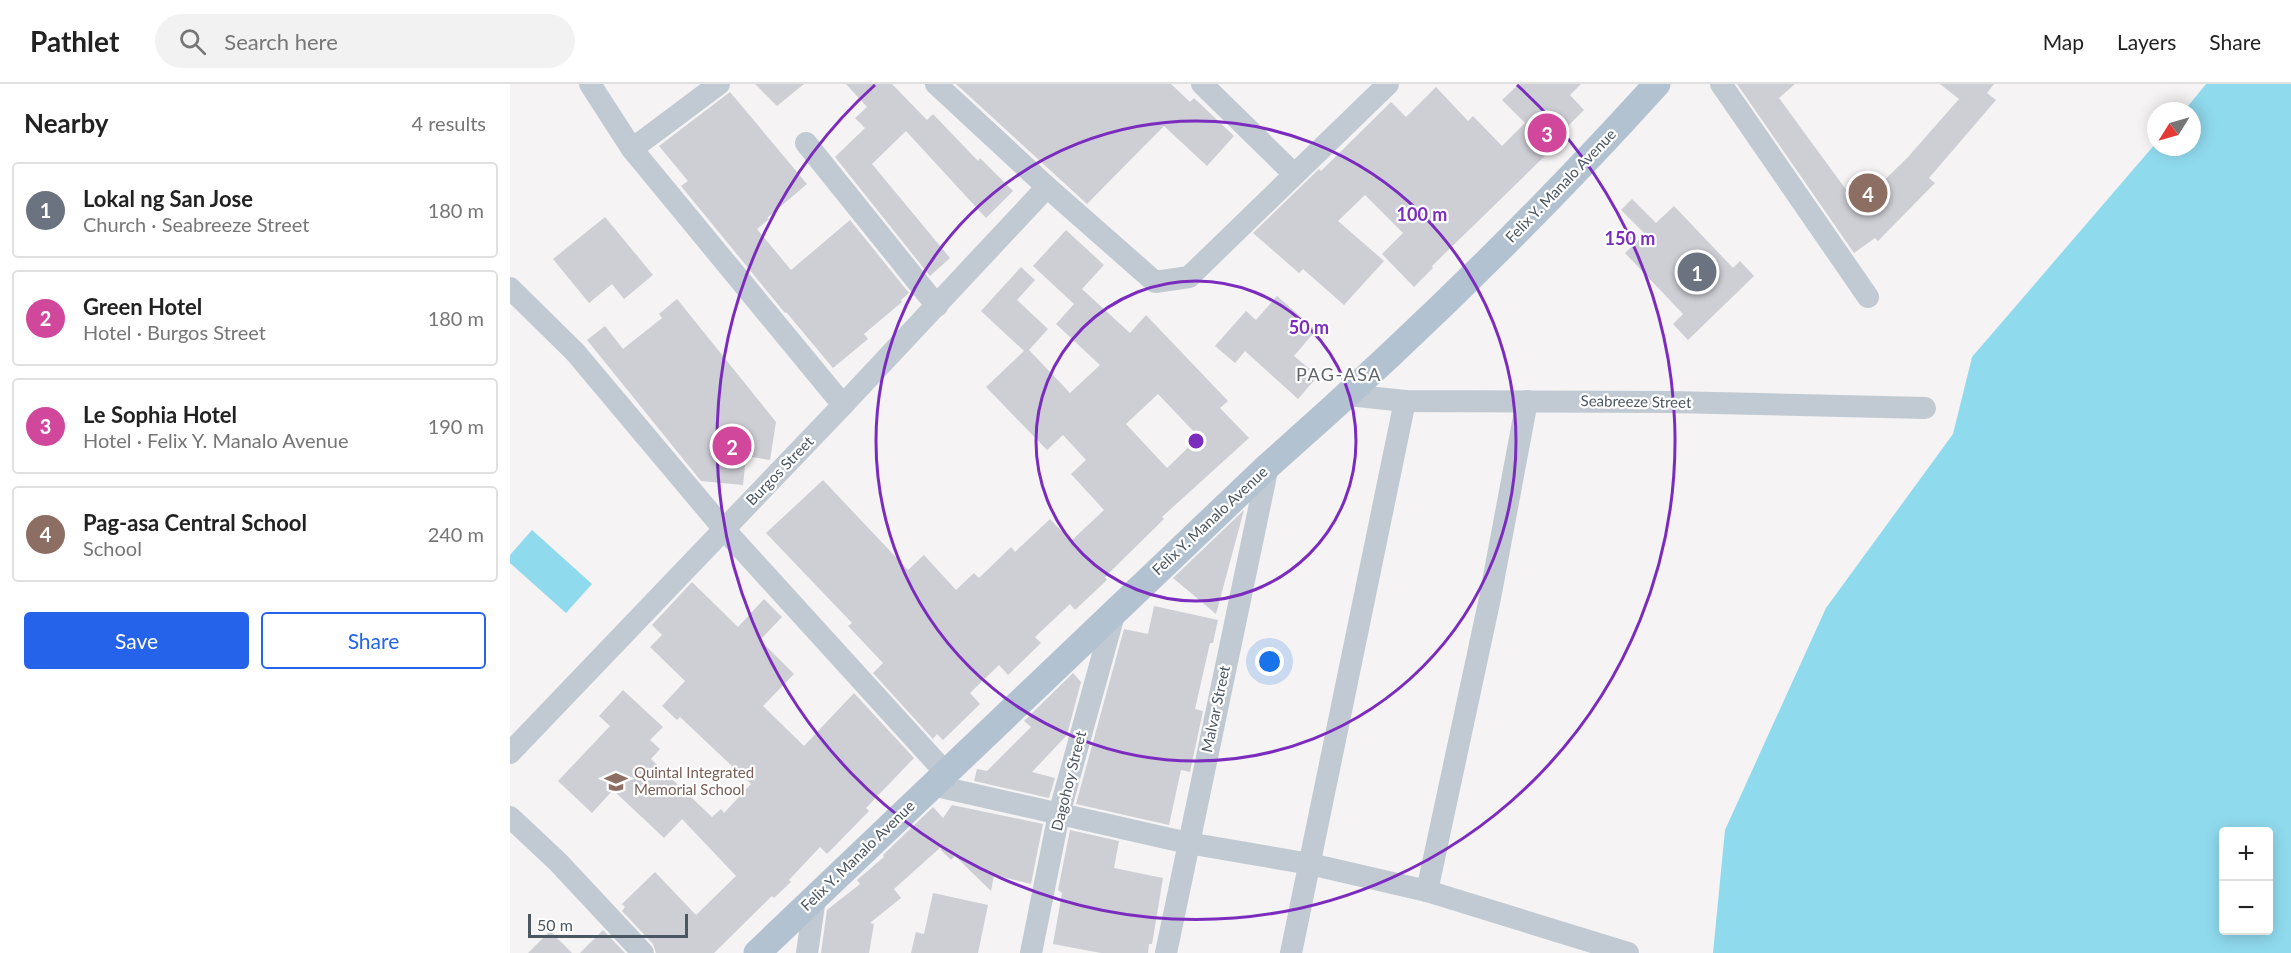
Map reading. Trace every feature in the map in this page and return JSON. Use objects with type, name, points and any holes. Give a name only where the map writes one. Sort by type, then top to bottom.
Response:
[{"type":"main road","name":"Felix Y. Manalo Avenue","points":[[757,953],[1114,611],[1268,466],[1348,395],[1509,240],[1657,84]]},
{"type":"street","points":[[590,84],[632,149],[843,405]]},
{"type":"street","points":[[632,149],[719,84]]},
{"type":"street","points":[[936,84],[1047,187],[1155,282],[1189,277],[1388,84]]},
{"type":"street","points":[[1202,84],[1294,174]]},
{"type":"street","points":[[1721,84],[1868,297]]},
{"type":"street","points":[[806,143],[937,306]]},
{"type":"street","name":"Burgos Street","points":[[510,753],[937,306],[1047,187]]},
{"type":"street","points":[[510,288],[575,352],[938,779],[1059,814],[1188,843],[1310,864],[1427,891],[1628,953]]},
{"type":"street","name":"Seabreeze Street","points":[[1348,395],[1405,401],[1527,400],[1925,408]]},
{"type":"street","points":[[1427,891],[1490,598],[1527,400]]},
{"type":"street","points":[[1291,953],[1405,401]]},
{"type":"street","name":"Malvar Street","points":[[1166,953],[1268,466]]},
{"type":"street","name":"Dagohoy Street","points":[[1031,953],[1059,814],[1114,611]]},
{"type":"street","points":[[510,817],[558,862],[644,953]]},
{"type":"street","points":[[807,953],[815,898]]},
{"type":"water","points":[[2206,84],[2291,84],[2291,953],[1713,953],[1725,830],[1826,608],[1953,434],[1972,357],[2147,153],[2147,156],[2201,156],[2201,102],[2191,102]]},
{"type":"water","points":[[532,530],[592,584],[566,613],[510,563],[510,555]]},
{"type":"building","points":[[755,84],[804,84],[777,106]]},
{"type":"building","points":[[846,84],[892,84],[927,120],[933,114],[978,161],[980,158],[1013,191],[986,218],[906,131],[872,164],[950,258],[930,276],[835,157],[865,128],[855,118],[867,107]]},
{"type":"building","points":[[956,84],[1171,84],[1190,102],[1194,98],[1234,136],[1207,166],[1164,126],[1087,204]]},
{"type":"building","points":[[1519,84],[1581,84],[1570,95],[1584,110],[1547,147],[1550,151],[1432,266],[1433,268],[1414,287],[1382,254],[1403,233],[1365,195],[1338,221],[1384,261],[1344,305],[1303,269],[1299,273],[1253,233],[1319,169],[1321,171],[1391,102],[1406,117],[1436,87],[1468,121],[1473,116],[1502,146],[1525,123],[1502,100]]},
{"type":"building","points":[[1737,84],[1795,84],[1779,98],[1858,206],[1908,157],[1959,99],[1940,84],[1994,84],[1987,93],[1996,100],[1929,178],[1935,183],[1878,241],[1875,238],[1854,253]]},
{"type":"building","points":[[730,92],[807,184],[757,229],[791,270],[850,220],[909,293],[901,300],[902,302],[864,334],[868,339],[833,368],[681,186],[688,181],[659,146]]},
{"type":"building","points":[[1632,199],[1656,223],[1674,206],[1733,268],[1740,261],[1754,276],[1688,340],[1673,324],[1683,314],[1625,253],[1645,234],[1621,210]]},
{"type":"building","points":[[605,217],[653,275],[624,299],[612,284],[589,303],[553,259]]},
{"type":"building","points":[[1066,230],[1104,265],[1082,289],[1130,333],[1146,315],[1228,401],[1220,408],[1249,438],[1162,517],[1164,519],[1105,577],[1107,580],[1075,610],[1070,604],[1035,637],[1041,643],[1008,675],[999,665],[970,693],[980,704],[943,740],[937,734],[933,739],[873,673],[883,663],[848,626],[852,623],[766,533],[823,480],[908,570],[924,555],[956,590],[974,573],[979,578],[1011,547],[1015,552],[1050,519],[1071,541],[1104,510],[1071,474],[1086,460],[1063,435],[1047,450],[986,387],[1024,351],[981,311],[1021,267],[1035,280],[1017,300],[1048,329],[1029,350],[1070,393],[1100,365],[1056,324],[1074,304],[1033,266]],"holes":[[[1158,394],[1199,437],[1167,468],[1126,424]]]},
{"type":"building","points":[[1277,296],[1316,330],[1294,356],[1318,376],[1298,399],[1245,351],[1235,363],[1215,346],[1246,311],[1256,320]]},
{"type":"building","points":[[677,299],[776,422],[770,460],[746,456],[743,485],[701,481],[587,340],[605,326],[623,349],[662,318],[659,314]]},
{"type":"building","points":[[1244,510],[1216,614],[1173,578]]},
{"type":"building","points":[[692,582],[738,627],[764,599],[782,617],[760,640],[794,674],[763,706],[804,746],[854,693],[914,758],[866,808],[869,811],[827,854],[820,847],[789,880],[791,882],[774,898],[772,896],[714,953],[656,953],[653,944],[622,911],[625,907],[622,904],[655,872],[696,915],[736,876],[682,819],[664,838],[613,790],[592,813],[558,781],[610,726],[599,716],[623,690],[663,727],[650,740],[660,749],[651,759],[712,817],[721,809],[724,813],[751,784],[680,717],[677,720],[662,706],[685,681],[650,647],[662,635],[652,625]]},
{"type":"building","points":[[1154,606],[1218,620],[1213,643],[1210,643],[1195,709],[1203,711],[1190,772],[1181,770],[1169,825],[1076,804],[1124,629],[1148,634]]},
{"type":"building","points":[[1073,673],[1081,682],[1067,735],[1032,772],[1055,778],[1049,798],[974,781],[977,769],[987,771],[1031,727],[1024,721]]},
{"type":"building","points":[[952,805],[1043,824],[1031,884],[994,875],[991,891],[955,856],[951,860],[941,850],[942,846],[894,889],[901,898],[870,923],[874,924],[869,953],[821,953],[827,910],[860,884],[857,880],[884,857],[883,855],[933,807],[943,818]]},
{"type":"building","points":[[1070,830],[1119,841],[1114,868],[1163,878],[1152,944],[1149,944],[1148,953],[1101,953],[1053,944],[1062,893],[1058,890]]},
{"type":"building","points":[[933,893],[988,905],[978,953],[911,953],[916,932],[924,934]]},
{"type":"building","points":[[603,930],[625,953],[580,953]]},
{"type":"building","points":[[550,931],[572,953],[528,953]]},
{"type":"place","name":"Le Sophia Hotel","points":[[1547,133]]},
{"type":"place","name":"Pag-asa Central School","points":[[1868,193]]},
{"type":"place","name":"Lokal ng San Jose","points":[[1697,272]]},
{"type":"place","name":"Green Hotel","points":[[732,446]]},
{"type":"place","name":"Quintal Integrated Memorial School","points":[[616,782]]},
{"type":"district","name":"PAG-ASA","points":[[1339,375]]}]
